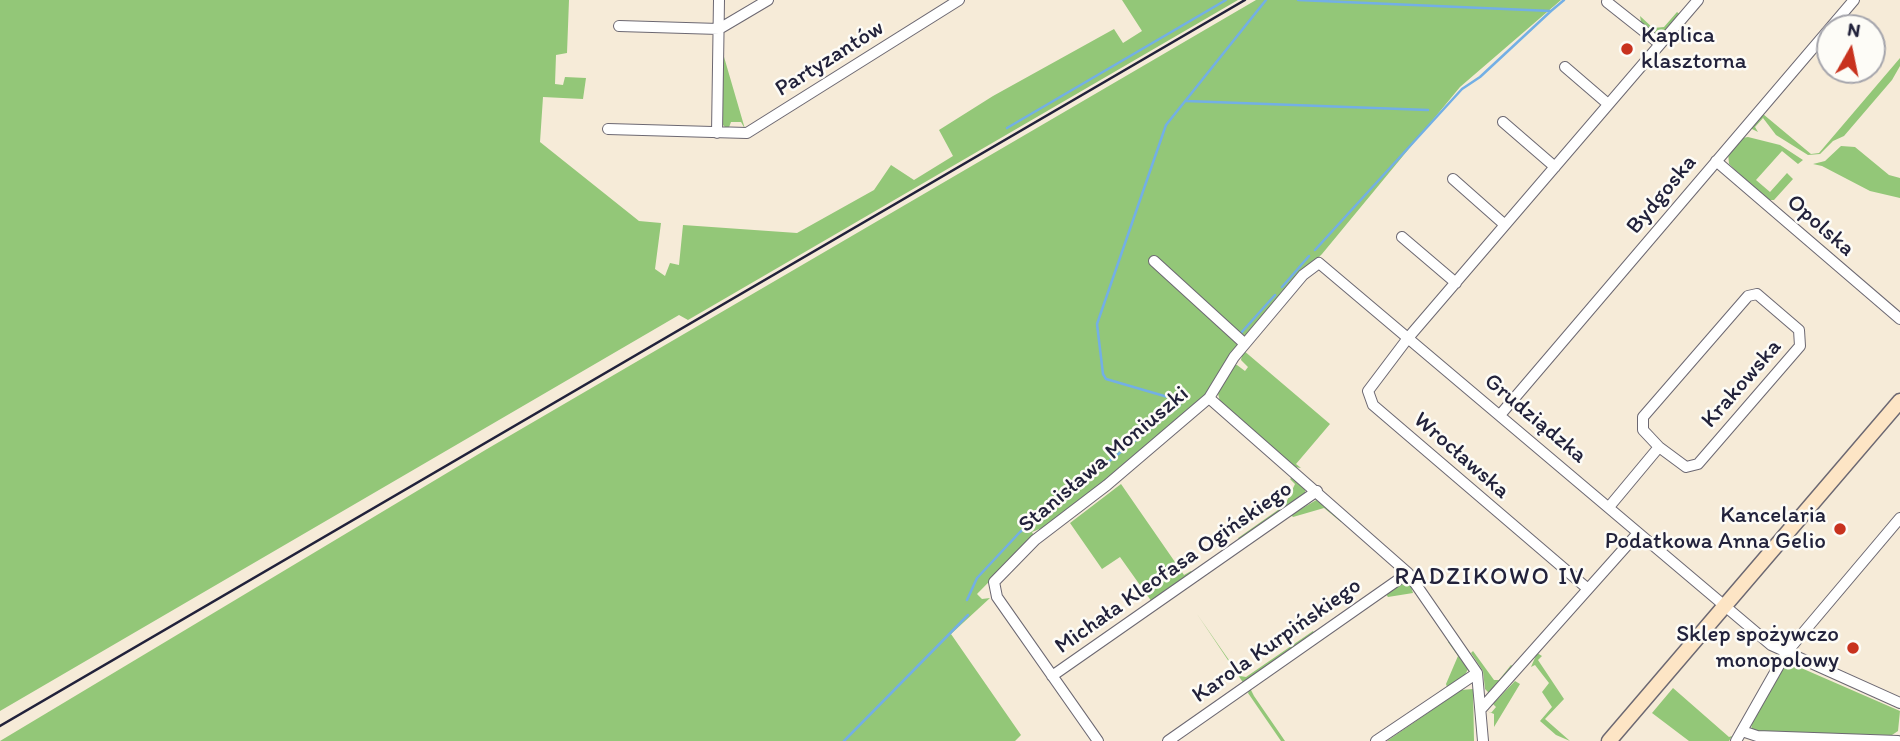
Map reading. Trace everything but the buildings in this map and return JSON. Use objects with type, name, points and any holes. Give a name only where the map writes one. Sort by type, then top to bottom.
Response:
[{"type":"street","points":[[717,133],[719,0]]},
{"type":"street","points":[[619,26],[719,29],[768,0]]},
{"type":"street","name":"Partyzantów","points":[[608,129],[717,133],[751,131],[960,0]]},
{"type":"street","points":[[1409,338],[1698,0]]},
{"type":"street","name":"Bydgoska","points":[[1500,415],[1854,0]]},
{"type":"street","points":[[1607,2],[1660,44]]},
{"type":"street","points":[[1565,67],[1608,104]]},
{"type":"street","points":[[1503,122],[1555,167]]},
{"type":"street","name":"Opolska","points":[[1716,161],[1900,319]]},
{"type":"street","points":[[1453,179],[1505,225]]},
{"type":"street","points":[[1402,237],[1456,283]]},
{"type":"street","points":[[1154,261],[1245,344]]},
{"type":"street","name":"Grudziądzka","points":[[1319,263],[1771,645],[1900,703]]},
{"type":"street","name":"Stanisława Moniuszki","points":[[1052,676],[993,590],[994,582],[1035,540],[1107,485],[1209,398],[1225,369],[1245,344],[1303,275],[1319,263]]},
{"type":"street","name":"Krakowska","points":[[1757,294],[1799,330],[1800,346],[1699,464],[1686,467],[1659,447],[1643,430],[1643,417],[1748,296],[1757,294]]},
{"type":"street","name":"Wrocławska","points":[[1409,338],[1371,383],[1368,399],[1588,589]]},
{"type":"street","points":[[1209,398],[1408,573],[1478,673],[1483,741]]},
{"type":"street","points":[[1609,741],[1900,401]]},
{"type":"street","points":[[1609,507],[1659,447]]},
{"type":"street","name":"Michała Kleofasa Ogińskiego","points":[[1052,676],[1317,491]]},
{"type":"street","points":[[1736,741],[1786,653],[1900,518]]},
{"type":"street","points":[[1482,708],[1638,533]]},
{"type":"street","name":"Karola Kurpińskiego","points":[[1168,741],[1408,573]]},
{"type":"street","points":[[1376,741],[1478,673]]},
{"type":"street","points":[[1052,676],[1098,741]]},
{"type":"street","points":[[1742,731],[1757,736],[1899,740]]},
{"type":"green space","points":[[0,0],[569,0],[567,53],[556,55],[555,84],[563,85],[565,77],[586,78],[583,99],[543,97],[540,142],[639,221],[661,223],[655,269],[665,276],[670,263],[679,265],[683,225],[797,233],[874,190],[891,165],[914,180],[953,156],[939,130],[993,96],[1114,29],[1123,43],[1142,31],[1122,0],[1238,0],[688,320],[679,315],[0,711]]},
{"type":"green space","points":[[1256,0],[1561,0],[1460,87],[1322,254],[1282,294],[1216,376],[1205,396],[1110,478],[1047,526],[1032,532],[1034,536],[977,594],[982,599],[990,598],[951,634],[1021,735],[1015,741],[0,741],[487,449]]},
{"type":"green space","points":[[1677,12],[1681,15],[1663,33],[1654,34],[1641,22],[1640,16],[1653,28],[1664,27]]},
{"type":"green space","points":[[722,50],[745,129],[741,122],[731,122],[728,130],[722,124]]},
{"type":"green space","points":[[1900,58],[1900,66],[1892,80],[1844,136],[1833,141],[1820,154],[1808,155],[1776,135],[1763,118],[1755,127],[1758,132],[1750,128],[1763,114],[1811,154],[1819,153],[1878,84],[1886,84],[1886,74]]},
{"type":"green space","points":[[1742,138],[1780,145],[1803,160],[1798,164],[1782,151],[1756,180],[1770,192],[1787,173],[1793,179],[1774,200],[1767,200],[1729,164],[1728,152]]},
{"type":"green space","points":[[1841,146],[1855,147],[1889,175],[1900,178],[1900,198],[1870,191],[1813,164],[1825,161]]},
{"type":"green space","points":[[1243,350],[1330,424],[1296,464],[1301,468],[1295,467],[1220,402],[1217,389],[1231,365],[1237,365],[1245,371],[1248,367],[1241,360]]},
{"type":"green space","points":[[1293,476],[1305,488],[1305,495],[1240,541],[1238,538],[1285,505],[1295,484],[1290,479]]},
{"type":"green space","points":[[1121,484],[1184,575],[1191,571],[1193,574],[1152,602],[1120,557],[1102,569],[1070,523]]},
{"type":"green space","points":[[1318,499],[1343,519],[1341,522],[1324,508],[1293,517],[1291,515]]},
{"type":"green space","points":[[1402,582],[1410,583],[1413,593],[1388,597],[1385,593]]},
{"type":"green space","points":[[1197,614],[1240,676],[1246,677],[1313,631],[1315,634],[1244,684]]},
{"type":"green space","points":[[1452,641],[1469,667],[1465,675],[1447,687],[1458,656],[1448,642]]},
{"type":"green space","points":[[1473,651],[1494,680],[1499,680],[1511,665],[1515,668],[1489,693],[1485,689],[1483,671],[1471,653]]},
{"type":"green space","points":[[1537,653],[1542,656],[1538,660],[1564,699],[1545,719],[1570,741],[1556,735],[1540,721],[1552,707],[1542,692],[1549,683],[1535,665],[1531,667]]},
{"type":"green space","points":[[1792,664],[1900,711],[1898,731],[1892,735],[1757,733],[1752,730],[1751,723],[1784,666]]},
{"type":"green space","points":[[1515,681],[1520,684],[1494,727],[1494,714],[1491,713],[1496,707],[1493,704]]},
{"type":"green space","points":[[1250,688],[1285,741],[1281,741],[1248,693]]},
{"type":"green space","points":[[1673,688],[1729,737],[1732,736],[1729,741],[1689,741],[1652,713]]},
{"type":"green space","points":[[1473,689],[1474,741],[1387,741],[1461,690]]},
{"type":"waterway","points":[[1007,128],[1226,0]]},
{"type":"waterway","points":[[967,600],[977,578],[1020,532],[1180,405],[1178,400],[1106,379],[1103,374],[1097,324],[1166,125],[1266,0]]},
{"type":"waterway","points":[[1298,0],[1551,11],[1564,0]]},
{"type":"waterway","points":[[1315,250],[1462,89],[1480,77],[1551,11]]},
{"type":"waterway","points":[[1186,101],[1428,110]]},
{"type":"waterway","points":[[1282,287],[1309,256]]},
{"type":"waterway","points":[[1240,334],[1275,295]]},
{"type":"waterway","points":[[844,741],[968,615]]},
{"type":"railway","points":[[0,726],[1245,0]]},
{"type":"place","name":"Kaplica klasztorna","points":[[1627,49]]},
{"type":"place","name":"Kancelaria Podatkowa Anna Gelio","points":[[1840,529]]},
{"type":"place","name":"Sklep spożywczo monopolowy","points":[[1853,648]]},
{"type":"district","name":"RADZIKOWO IV","points":[[1490,578]]}]
